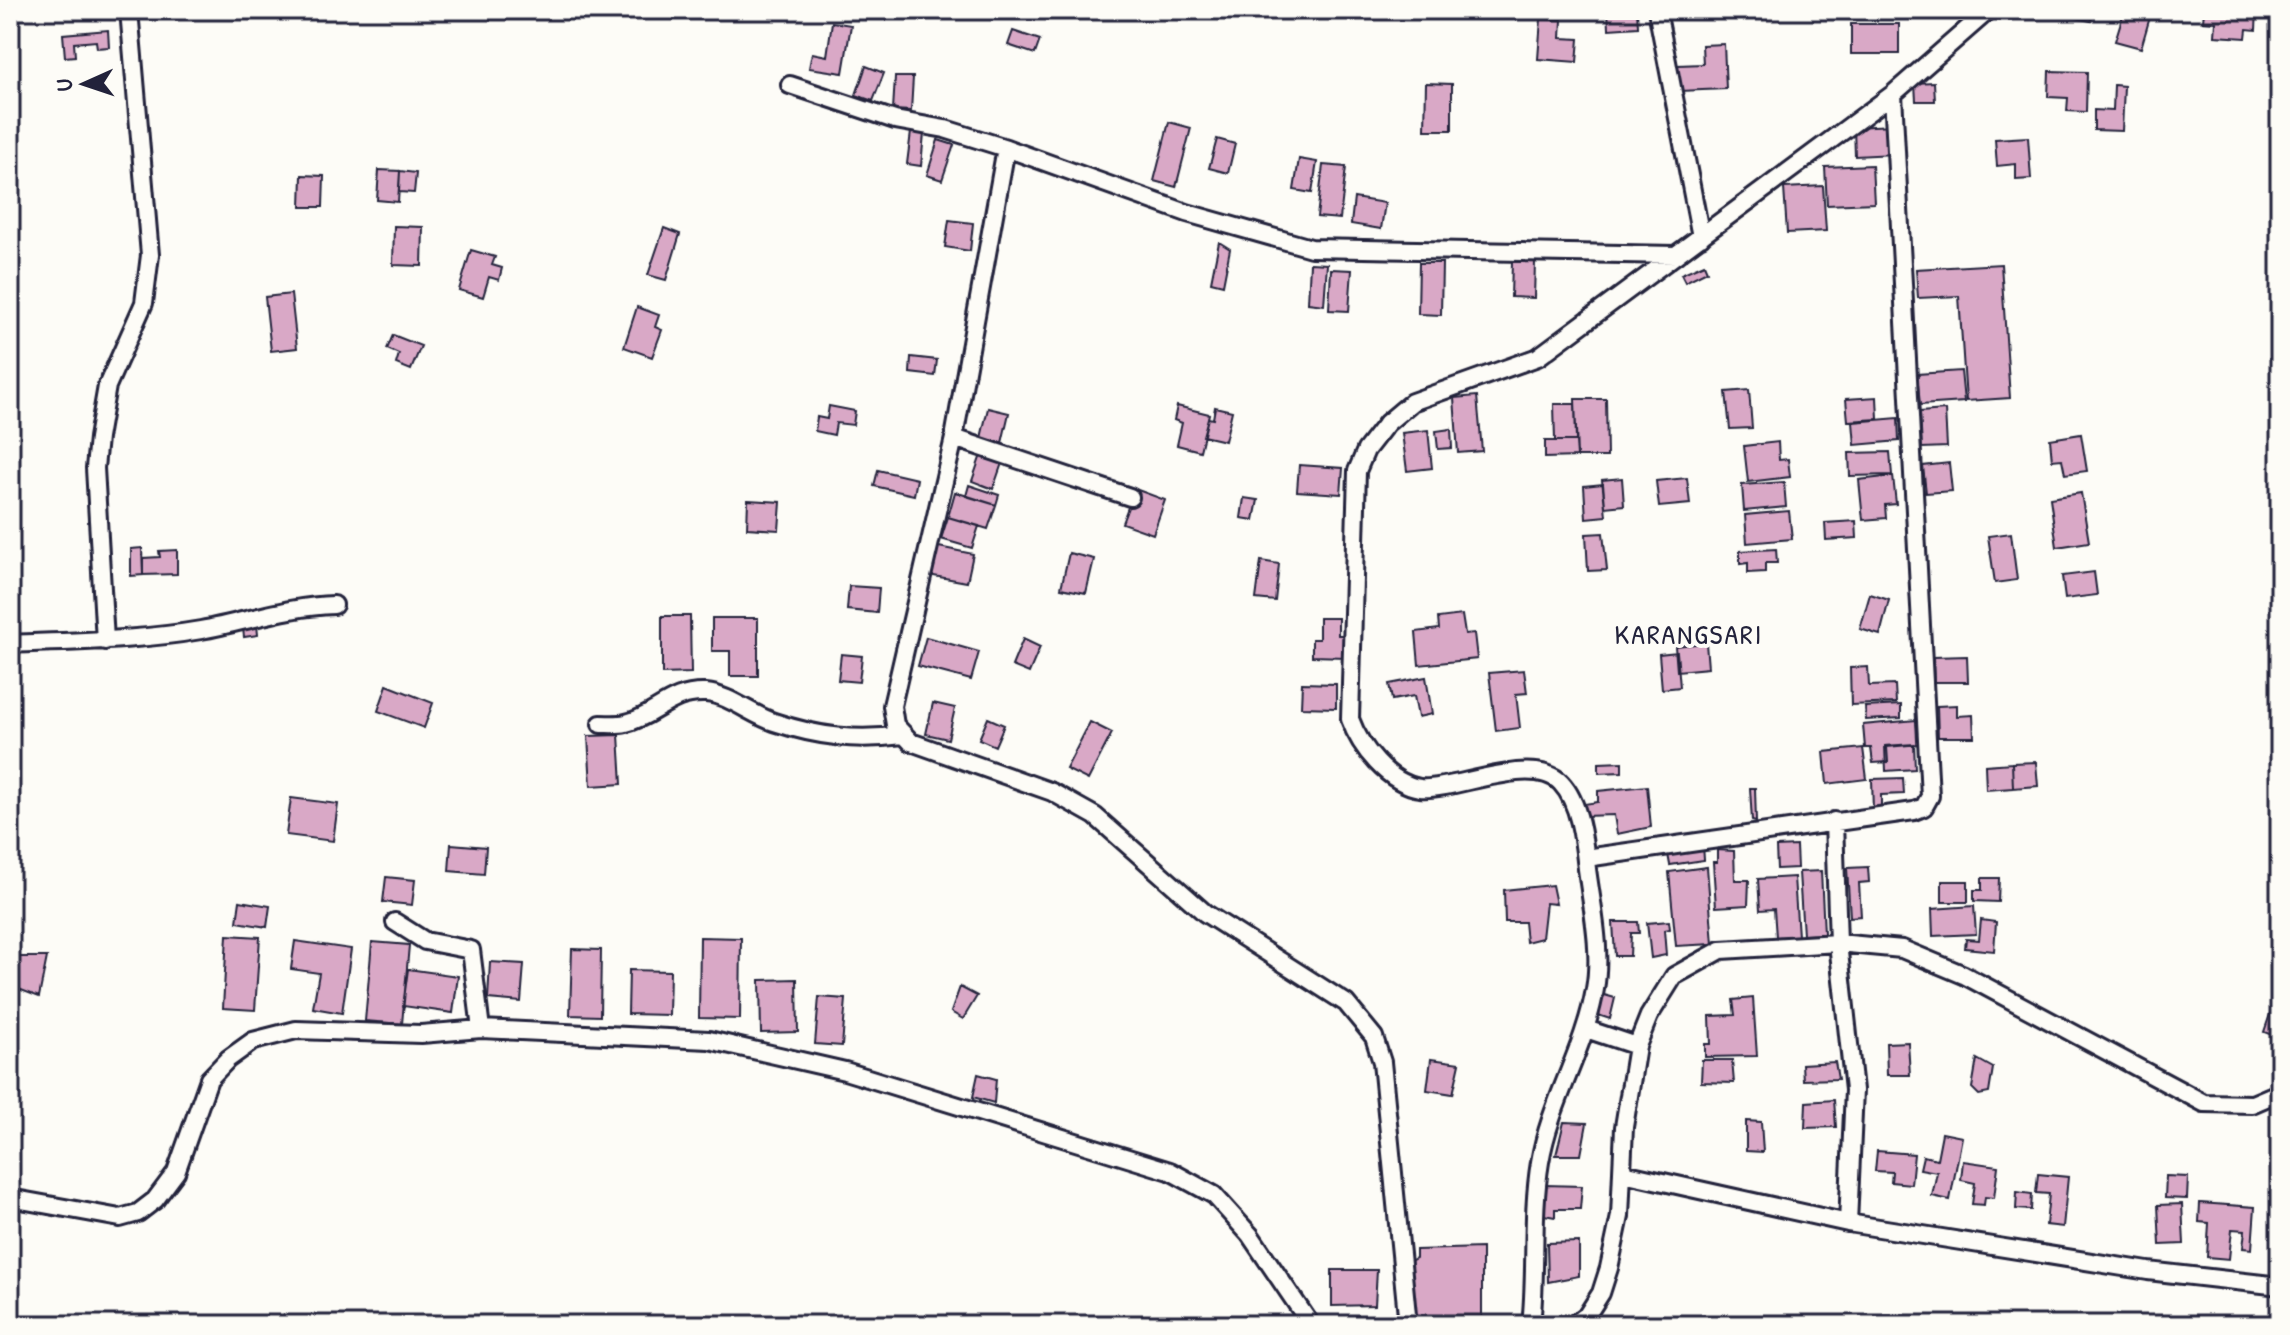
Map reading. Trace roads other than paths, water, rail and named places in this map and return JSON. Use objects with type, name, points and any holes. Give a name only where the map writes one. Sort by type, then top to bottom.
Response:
[{"type":"street","points":[[105,641],[95,468],[98,438],[107,386],[144,303],[150,255],[129,10]]},
{"type":"street","points":[[1657,10],[1701,237]]},
{"type":"street","points":[[1531,1325],[1536,1283],[1535,1205],[1541,1159],[1586,1029],[1596,986],[1595,939],[1586,858],[1569,794],[1554,777],[1525,772],[1475,777],[1423,788],[1408,784],[1375,761],[1356,735],[1350,719],[1357,471],[1366,450],[1380,432],[1412,402],[1538,357],[1893,94],[1989,10]]},
{"type":"street","points":[[790,85],[895,120],[945,129],[1006,148],[1187,213],[1311,248],[1676,255]]},
{"type":"street","points":[[1586,858],[1914,811],[1924,807],[1930,796],[1893,94]]},
{"type":"street","points":[[1006,148],[954,438],[892,706],[895,725],[911,742],[1052,792],[1095,816],[1205,913],[1346,1003],[1374,1037],[1382,1062],[1408,1325]]},
{"type":"street","points":[[954,438],[1130,497]]},
{"type":"street","points":[[10,644],[105,641],[201,630],[296,608],[334,605]]},
{"type":"street","points":[[601,724],[626,723],[665,701],[689,694],[710,693],[774,722],[837,737],[859,740],[903,735]]},
{"type":"street","points":[[1834,821],[1838,943],[1854,1090],[1848,1223]]},
{"type":"street","points":[[395,922],[425,941],[471,950],[481,1029]]},
{"type":"street","points":[[1573,1325],[1587,1315],[1601,1293],[1620,1216],[1628,1174],[1624,1127],[1637,1046],[1649,1016],[1674,976],[1721,950],[1838,943],[1902,949],[1964,975],[2204,1103],[2252,1104],[2280,1092]]},
{"type":"street","points":[[10,1198],[120,1218],[138,1213],[155,1200],[176,1172],[209,1079],[253,1041],[296,1030],[421,1034],[481,1029],[709,1040],[771,1052],[1170,1171],[1214,1195],[1250,1235],[1311,1325]]},
{"type":"street","points":[[1586,1029],[1637,1046]]},
{"type":"street","points":[[1628,1174],[1848,1223],[2148,1271],[2280,1286]]},
{"type":"district","name":"KARANGSARI","points":[[1689,634]]}]
